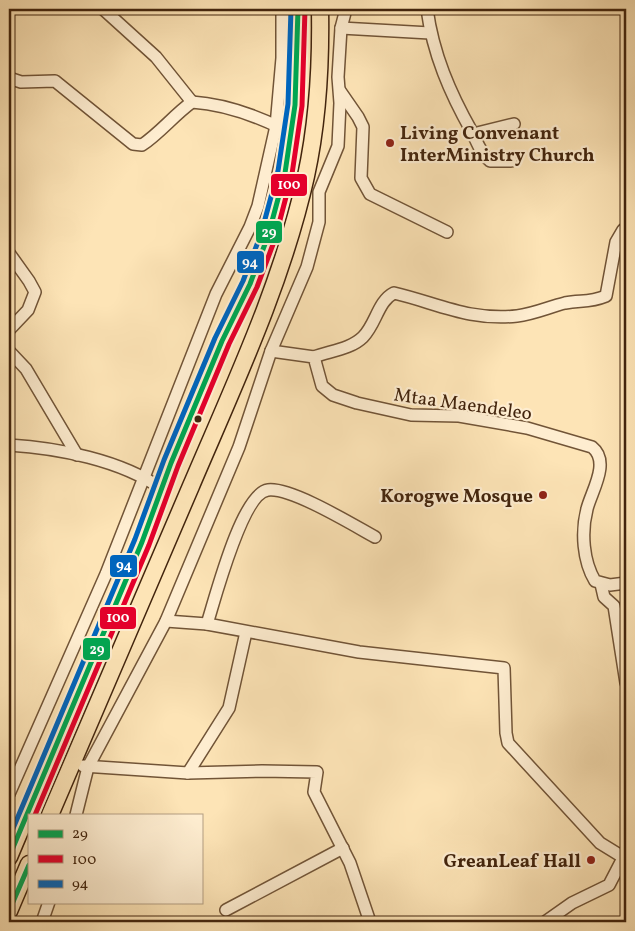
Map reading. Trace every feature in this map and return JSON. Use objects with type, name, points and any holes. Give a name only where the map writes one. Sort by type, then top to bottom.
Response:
[{"type":"highway","points":[[9,857],[138,551],[222,341],[259,263],[285,173],[291,134],[298,69],[298,9]]},
{"type":"highway","points":[[51,814],[81,764],[252,344],[285,254],[306,175],[314,133],[320,57],[320,9]]},
{"type":"highway","points":[[9,911],[28,866]]},
{"type":"street","points":[[103,9],[156,57],[192,102]]},
{"type":"street","points":[[9,794],[106,574],[216,294],[250,227],[258,206],[276,126],[282,58],[282,9]]},
{"type":"street","points":[[76,814],[81,764],[166,621],[238,447],[271,351],[303,278],[315,240],[319,192],[338,146],[341,28],[346,9]]},
{"type":"street","points":[[427,9],[436,58],[457,106],[481,151],[490,161],[511,161]]},
{"type":"street","points":[[341,28],[430,33]]},
{"type":"street","points":[[9,78],[21,82],[55,81],[133,144],[142,145],[192,102],[216,104],[276,126],[291,134]]},
{"type":"street","points":[[339,89],[358,116],[363,127],[361,178],[370,194],[407,210],[447,232]]},
{"type":"street","points":[[473,134],[514,124]]},
{"type":"street","points":[[271,351],[314,357],[353,345],[364,336],[387,296],[394,293],[465,314],[500,317],[526,314],[564,304],[585,303],[606,296],[616,242],[623,230],[626,230]]},
{"type":"street","points":[[9,254],[35,292],[28,310],[9,330]]},
{"type":"street","points":[[9,351],[26,369],[77,455]]},
{"type":"street","name":"Mtaa Maendeleo","points":[[314,357],[322,386],[333,395],[357,403],[411,415],[459,416],[527,428],[586,444],[595,450],[600,460],[599,472],[586,509],[583,538],[590,570],[595,581],[601,584]]},
{"type":"street","points":[[9,445],[77,455],[144,477],[162,488]]},
{"type":"street","points":[[207,624],[240,524],[255,497],[263,490],[278,491],[307,501],[375,537]]},
{"type":"street","points":[[626,583],[601,584],[604,596],[614,606],[626,683]]},
{"type":"street","points":[[166,621],[207,624],[359,652],[504,668],[508,743],[600,843],[625,859],[609,885],[572,903],[545,922]]},
{"type":"street","points":[[188,773],[229,708],[246,632]]},
{"type":"street","points":[[81,764],[188,773],[262,770],[317,772],[314,792],[350,863],[370,922]]},
{"type":"street","points":[[226,910],[343,848]]},
{"type":"street","points":[[42,922],[47,904]]},
{"type":"transit line","name":"94","points":[[9,838],[135,539],[164,460],[215,338],[243,281],[261,234],[278,171],[288,104],[291,9]]},
{"type":"transit line","name":"29","points":[[9,857],[142,542],[171,463],[222,341],[250,284],[268,236],[285,173],[295,105],[298,9]]},
{"type":"transit line","name":"100","points":[[35,814],[149,545],[178,466],[229,344],[257,287],[275,239],[292,174],[302,106],[305,9]]},
{"type":"transit line","name":"29","points":[[9,911],[28,867]]},
{"type":"place","name":"Living Convenant InterMinistry Church","points":[[390,143]]},
{"type":"place","name":"Korogwe Mosque","points":[[543,495]]},
{"type":"place","name":"GreanLeaf Hall","points":[[591,860]]}]
